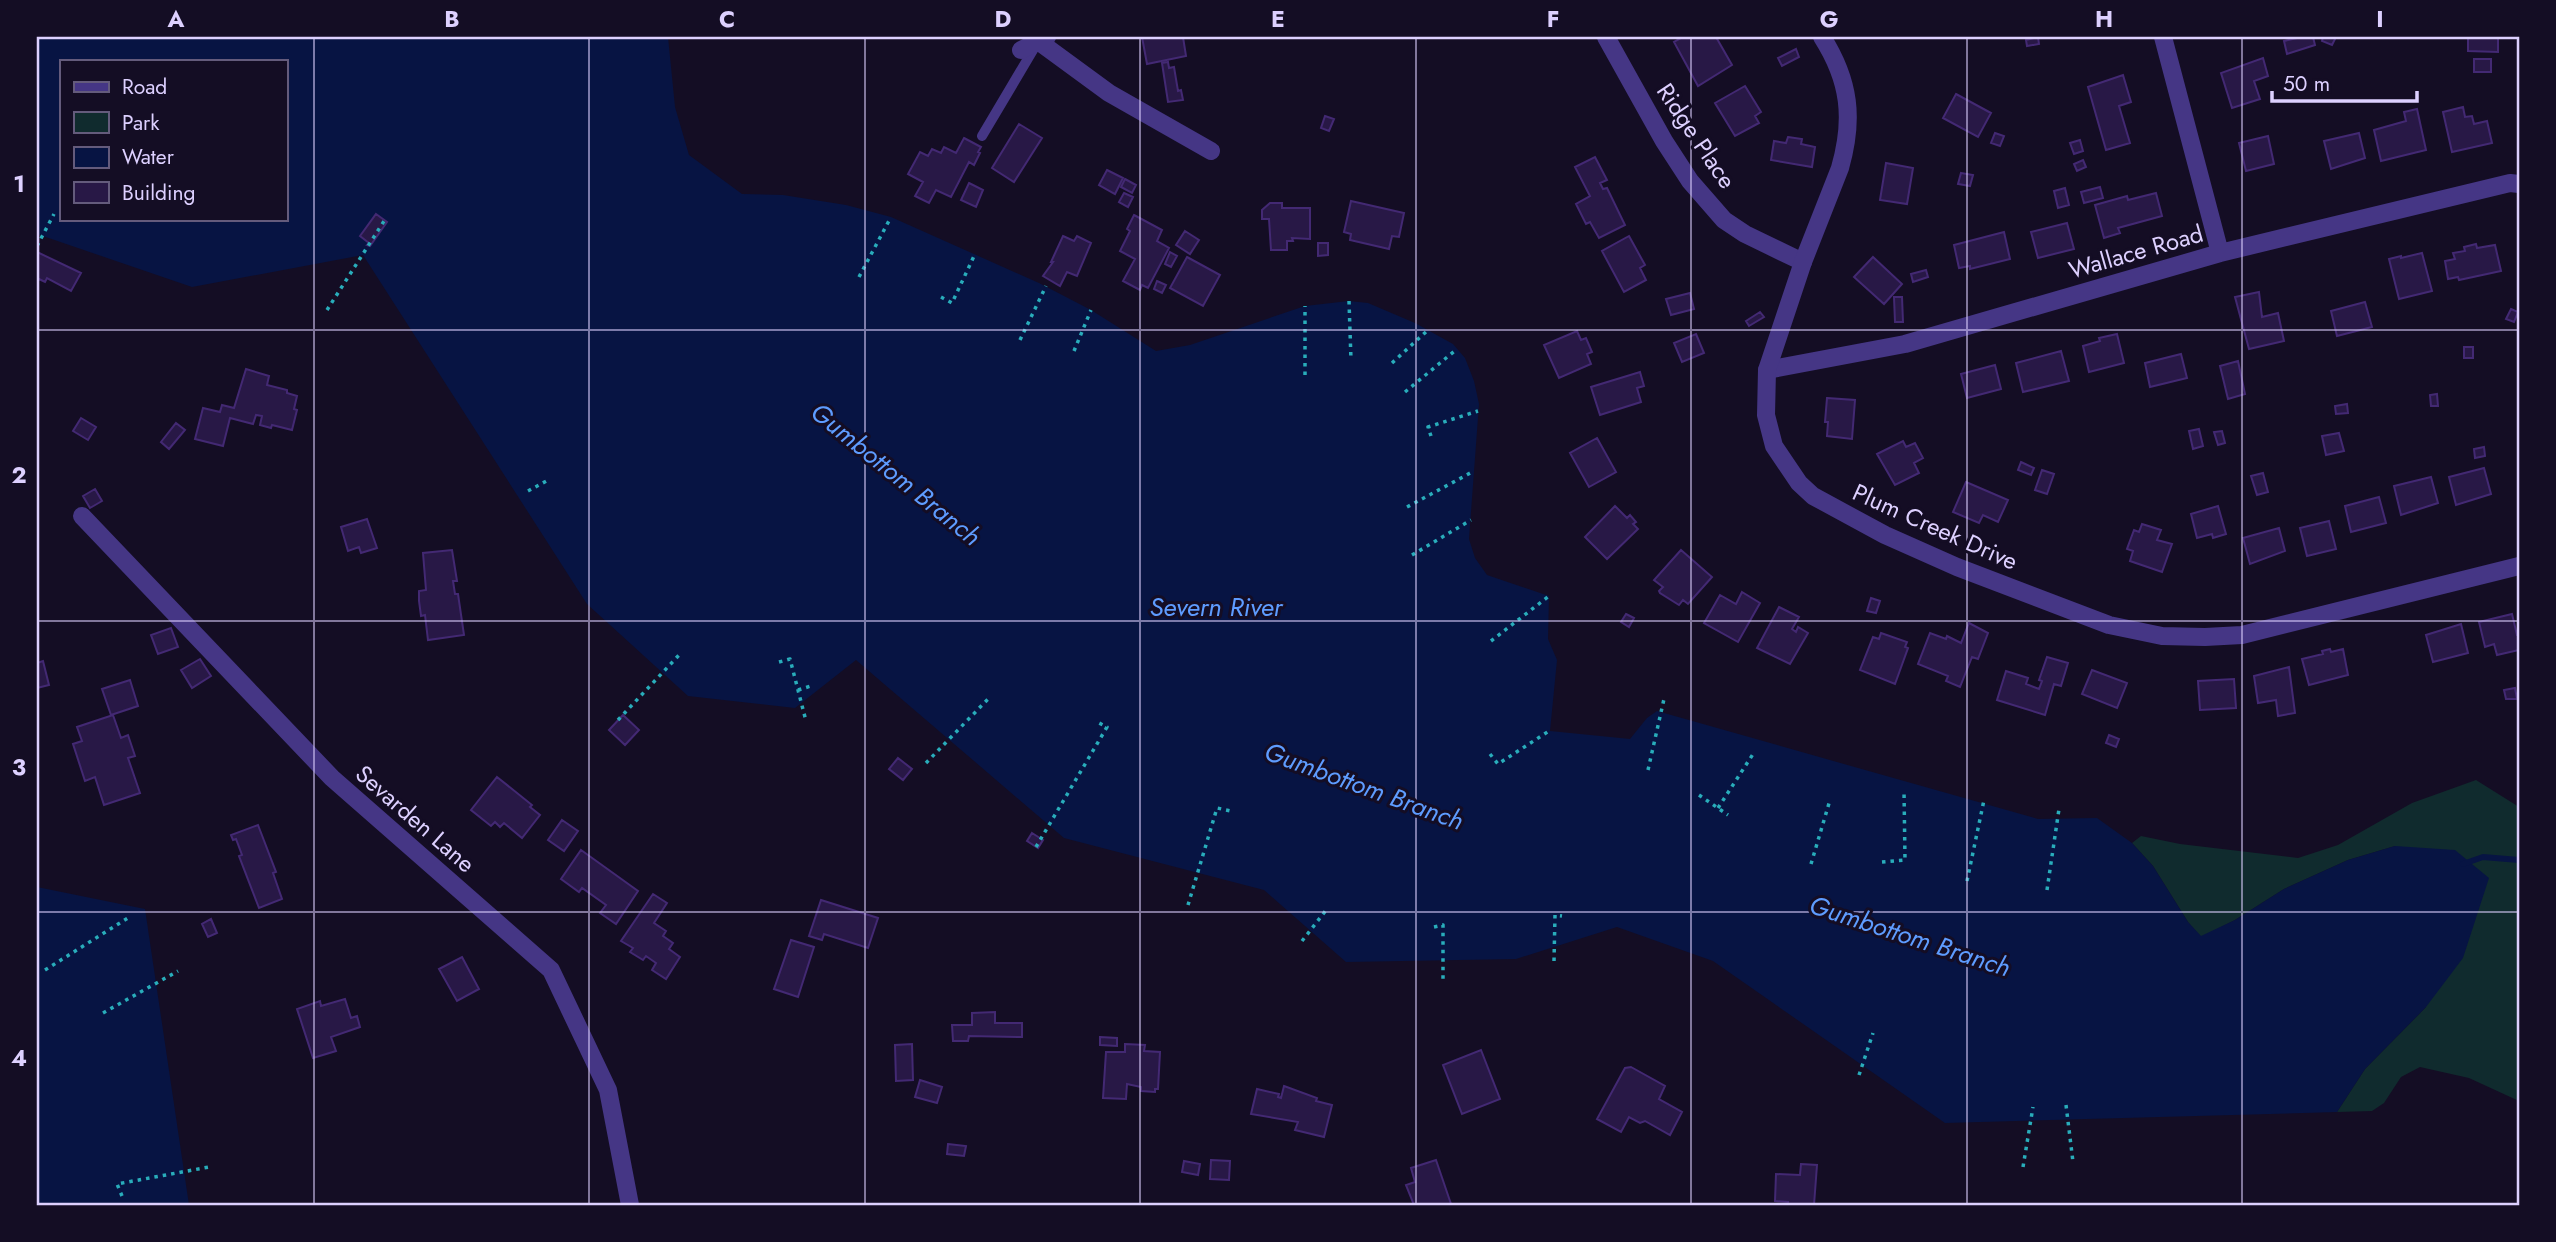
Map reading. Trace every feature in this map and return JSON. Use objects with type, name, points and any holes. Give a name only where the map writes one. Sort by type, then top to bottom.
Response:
[{"type":"street","name":"Ridge Place","points":[[1606,37],[1664,141],[1690,181],[1724,220],[1745,234],[1802,262]]},
{"type":"street","name":"Plum Creek Drive","points":[[1822,37],[1840,70],[1847,96],[1849,122],[1840,168],[1802,262],[1766,370],[1766,415],[1774,446],[1786,466],[1813,496],[1885,535],[1957,566],[2109,625],[2162,636],[2242,635],[2519,566]]},
{"type":"street","points":[[2163,37],[2220,253]]},
{"type":"street","points":[[1021,50],[1042,39],[1109,93],[1212,151]]},
{"type":"street","name":"Wallace Road","points":[[1766,370],[1905,344],[2220,253],[2510,183],[2519,184]]},
{"type":"street","name":"Sevarden Lane","points":[[82,516],[332,778],[551,970],[608,1090],[630,1205]]},
{"type":"lane","points":[[982,136],[1042,39]]},
{"type":"path","points":[[37,246],[54,214]]},
{"type":"path","points":[[859,277],[891,217]]},
{"type":"path","points":[[327,310],[386,218]]},
{"type":"path","points":[[941,298],[952,303],[975,254]]},
{"type":"path","points":[[1020,340],[1046,286]]},
{"type":"path","points":[[1349,301],[1351,360]]},
{"type":"path","points":[[1305,306],[1305,375]]},
{"type":"path","points":[[1074,351],[1091,310]]},
{"type":"path","points":[[1392,363],[1428,330]]},
{"type":"path","points":[[1405,392],[1457,349]]},
{"type":"path","points":[[1431,436],[1429,427],[1478,411]]},
{"type":"path","points":[[1407,507],[1474,471]]},
{"type":"path","points":[[528,491],[550,479]]},
{"type":"path","points":[[1412,555],[1471,520]]},
{"type":"path","points":[[1491,641],[1549,597]]},
{"type":"path","points":[[618,720],[680,654]]},
{"type":"path","points":[[779,662],[790,659],[806,721]]},
{"type":"path","points":[[798,690],[814,685]]},
{"type":"path","points":[[926,763],[989,698]]},
{"type":"path","points":[[1648,770],[1664,699]]},
{"type":"path","points":[[1036,847],[1107,727],[1097,722]]},
{"type":"path","points":[[1490,754],[1498,764],[1549,731]]},
{"type":"path","points":[[1718,808],[1755,751]]},
{"type":"path","points":[[1882,862],[1905,860],[1904,791]]},
{"type":"path","points":[[1699,795],[1728,814]]},
{"type":"path","points":[[1811,864],[1830,800]]},
{"type":"path","points":[[1967,881],[1984,800]]},
{"type":"path","points":[[1188,905],[1217,808],[1231,811]]},
{"type":"path","points":[[2047,890],[2059,809]]},
{"type":"path","points":[[1302,941],[1327,909]]},
{"type":"path","points":[[1554,961],[1555,915],[1562,916]]},
{"type":"path","points":[[45,970],[131,916]]},
{"type":"path","points":[[1434,927],[1443,925],[1444,979]]},
{"type":"path","points":[[103,1013],[178,971]]},
{"type":"path","points":[[1859,1075],[1873,1033]]},
{"type":"path","points":[[2066,1105],[2073,1162]]},
{"type":"path","points":[[2023,1167],[2033,1107]]},
{"type":"path","points":[[121,1196],[117,1184],[209,1167]]},
{"type":"green space","points":[[2476,780],[2519,807],[2519,1101],[2469,1078],[2420,1067],[2401,1077],[2384,1103],[2372,1111],[2337,1112],[2365,1069],[2426,1007],[2395,846],[2348,860],[2284,889],[2235,920],[2201,937],[2188,922],[2153,866],[2132,843],[2141,836],[2180,844],[2298,858],[2338,845],[2412,803]]},
{"type":"water","name":"Severn River","points":[[37,37],[668,37],[675,107],[689,155],[742,194],[783,195],[846,205],[891,217],[1039,283],[1091,310],[1156,351],[1190,345],[1305,306],[1349,301],[1368,303],[1415,323],[1453,344],[1465,358],[1479,404],[1469,539],[1475,558],[1487,575],[1549,596],[1548,639],[1557,660],[1550,731],[1630,739],[1647,718],[1657,711],[2038,819],[2097,818],[2132,843],[2153,866],[2188,922],[2201,936],[2235,920],[2284,889],[2348,860],[2395,846],[2455,850],[2489,878],[2463,958],[2426,1007],[2365,1069],[2337,1112],[1945,1123],[1713,961],[1617,927],[1516,959],[1346,962],[1264,890],[1064,838],[856,660],[795,708],[688,696],[587,604],[363,255],[192,287],[37,234]]},
{"type":"water","points":[[37,887],[145,909],[189,1205],[37,1205]]},
{"type":"building","points":[[1142,37],[1183,37],[1186,56],[1147,64]]},
{"type":"building","points":[[1683,37],[1716,37],[1732,65],[1698,86],[1674,42]]},
{"type":"building","points":[[2038,37],[2039,44],[2027,46],[2026,40]]},
{"type":"building","points":[[2313,37],[2315,45],[2287,54],[2284,41]]},
{"type":"building","points":[[2323,37],[2336,37],[2332,45],[2322,41]]},
{"type":"building","points":[[2468,37],[2498,37],[2498,52],[2468,51]]},
{"type":"building","points":[[1796,49],[1799,57],[1782,66],[1778,58]]},
{"type":"building","points":[[2263,58],[2268,76],[2254,81],[2260,99],[2232,108],[2221,73]]},
{"type":"building","points":[[2474,59],[2491,59],[2491,72],[2474,72]]},
{"type":"building","points":[[1168,62],[1169,68],[1174,67],[1178,91],[1181,90],[1183,100],[1168,102],[1162,63]]},
{"type":"building","points":[[2123,75],[2131,102],[2119,106],[2130,143],[2106,150],[2088,87]]},
{"type":"building","points":[[1745,86],[1761,112],[1755,116],[1759,123],[1735,136],[1715,103]]},
{"type":"building","points":[[1956,94],[1991,113],[1978,137],[1943,118]]},
{"type":"building","points":[[2463,107],[2465,117],[2472,116],[2474,124],[2487,121],[2492,143],[2452,152],[2443,112]]},
{"type":"building","points":[[2417,109],[2426,150],[2381,161],[2374,130],[2406,121],[2404,112]]},
{"type":"building","points":[[1325,116],[1334,119],[1329,131],[1321,128]]},
{"type":"building","points":[[1019,124],[1042,138],[1014,182],[992,168]]},
{"type":"building","points":[[1995,133],[2004,136],[2000,146],[1991,143]]},
{"type":"building","points":[[2359,133],[2365,158],[2331,169],[2324,141]]},
{"type":"building","points":[[2268,136],[2274,164],[2246,171],[2239,143]]},
{"type":"building","points":[[1788,137],[1802,139],[1801,144],[1815,147],[1812,167],[1771,160],[1774,141],[1786,143]]},
{"type":"building","points":[[964,138],[981,147],[978,152],[980,153],[974,165],[969,162],[951,197],[936,190],[929,203],[915,196],[923,182],[908,174],[920,152],[928,156],[932,149],[941,153],[944,147],[956,153]]},
{"type":"building","points":[[2080,140],[2083,151],[2074,154],[2070,143]]},
{"type":"building","points":[[1595,157],[1607,180],[1600,183],[1603,189],[1607,188],[1625,225],[1599,238],[1590,222],[1586,224],[1576,204],[1590,196],[1575,167]]},
{"type":"building","points":[[2083,160],[2086,167],[2077,171],[2074,164]]},
{"type":"building","points":[[1886,163],[1913,168],[1907,204],[1880,200]]},
{"type":"building","points":[[1107,170],[1123,178],[1115,194],[1099,185]]},
{"type":"building","points":[[1961,173],[1973,175],[1970,186],[1958,184]]},
{"type":"building","points":[[1125,179],[1136,185],[1132,193],[1121,187]]},
{"type":"building","points":[[969,183],[983,190],[976,207],[961,200]]},
{"type":"building","points":[[2100,187],[2103,198],[2084,203],[2081,192]]},
{"type":"building","points":[[2065,188],[2069,205],[2058,208],[2054,191]]},
{"type":"building","points":[[1124,193],[1133,197],[1128,207],[1119,202]]},
{"type":"building","points":[[2156,193],[2162,216],[2118,228],[2120,233],[2104,238],[2095,205],[2127,196],[2128,200]]},
{"type":"building","points":[[1351,201],[1404,213],[1399,237],[1392,236],[1389,249],[1350,240],[1351,234],[1344,232]]},
{"type":"building","points":[[1270,203],[1282,203],[1282,208],[1310,208],[1310,239],[1292,238],[1293,241],[1287,241],[1287,250],[1271,250],[1269,219],[1262,219],[1262,210]]},
{"type":"building","points":[[376,214],[387,222],[370,246],[360,236]]},
{"type":"building","points":[[1134,215],[1162,230],[1157,241],[1169,248],[1148,288],[1142,285],[1140,290],[1123,281],[1135,259],[1120,251]]},
{"type":"building","points":[[2067,223],[2074,249],[2038,258],[2031,232]]},
{"type":"building","points":[[1185,231],[1199,240],[1190,254],[1176,245]]},
{"type":"building","points":[[2004,232],[2010,259],[1970,269],[1970,266],[1959,268],[1954,245]]},
{"type":"building","points":[[1063,236],[1074,241],[1077,236],[1091,243],[1077,276],[1067,272],[1060,286],[1043,276],[1053,262]]},
{"type":"building","points":[[1629,236],[1645,265],[1640,268],[1646,280],[1624,292],[1602,251]]},
{"type":"building","points":[[1318,243],[1328,243],[1328,255],[1318,256]]},
{"type":"building","points":[[2476,244],[2477,248],[2495,245],[2501,271],[2459,280],[2458,277],[2448,279],[2445,261],[2455,259],[2453,253],[2465,251],[2464,247]]},
{"type":"building","points":[[37,252],[81,273],[71,291],[47,278],[45,282],[39,279],[37,284]]},
{"type":"building","points":[[1170,252],[1177,256],[1171,267],[1165,264]]},
{"type":"building","points":[[2422,253],[2432,291],[2399,299],[2389,259]]},
{"type":"building","points":[[1187,257],[1220,275],[1203,306],[1170,288]]},
{"type":"building","points":[[1873,257],[1902,284],[1884,304],[1854,277]]},
{"type":"building","points":[[1926,270],[1928,277],[1913,282],[1911,274]]},
{"type":"building","points":[[1157,281],[1166,285],[1162,293],[1154,289]]},
{"type":"building","points":[[2259,292],[2262,317],[2278,313],[2284,341],[2249,349],[2235,297]]},
{"type":"building","points":[[1690,293],[1694,309],[1671,315],[1666,299]]},
{"type":"building","points":[[1894,297],[1902,297],[1903,322],[1895,322]]},
{"type":"building","points":[[2365,302],[2372,327],[2337,336],[2331,311]]},
{"type":"building","points":[[2511,309],[2518,312],[2514,322],[2506,319]]},
{"type":"building","points":[[1760,312],[1764,317],[1749,326],[1746,321]]},
{"type":"building","points":[[1577,331],[1581,340],[1586,338],[1592,352],[1587,354],[1591,364],[1559,378],[1544,345]]},
{"type":"building","points":[[1696,334],[1704,353],[1682,362],[1674,343]]},
{"type":"building","points":[[2117,334],[2124,363],[2089,372],[2083,346],[2100,341],[2099,338]]},
{"type":"building","points":[[2464,347],[2473,347],[2473,358],[2464,358]]},
{"type":"building","points":[[2061,351],[2069,381],[2023,392],[2016,363]]},
{"type":"building","points":[[2181,354],[2187,378],[2150,387],[2145,363]]},
{"type":"building","points":[[2238,361],[2245,394],[2228,399],[2220,366]]},
{"type":"building","points":[[1995,365],[2001,389],[1967,398],[1961,374]]},
{"type":"building","points":[[246,369],[269,376],[267,385],[287,390],[287,393],[297,396],[292,430],[260,425],[262,416],[256,415],[253,424],[230,418],[223,446],[195,439],[203,408],[220,412],[222,405],[234,408]]},
{"type":"building","points":[[1640,372],[1644,386],[1637,388],[1641,402],[1600,415],[1591,387]]},
{"type":"building","points":[[2437,394],[2438,406],[2431,406],[2430,395]]},
{"type":"building","points":[[1827,398],[1855,400],[1852,439],[1827,436]]},
{"type":"building","points":[[2347,404],[2348,413],[2336,414],[2335,406]]},
{"type":"building","points":[[81,418],[96,427],[88,440],[73,431]]},
{"type":"building","points":[[176,423],[185,430],[169,449],[161,442]]},
{"type":"building","points":[[2199,429],[2203,446],[2193,449],[2189,431]]},
{"type":"building","points":[[2222,431],[2225,443],[2218,445],[2214,432]]},
{"type":"building","points":[[2339,433],[2344,451],[2326,455],[2322,436]]},
{"type":"building","points":[[1597,438],[1616,472],[1589,487],[1570,453]]},
{"type":"building","points":[[1903,441],[1906,447],[1915,443],[1923,458],[1914,463],[1919,473],[1895,485],[1877,454]]},
{"type":"building","points":[[2484,447],[2485,456],[2475,458],[2474,449]]},
{"type":"building","points":[[2021,462],[2034,468],[2031,475],[2018,470]]},
{"type":"building","points":[[2484,468],[2491,494],[2456,505],[2449,477]]},
{"type":"building","points":[[2042,470],[2054,474],[2047,494],[2035,490]]},
{"type":"building","points":[[2263,473],[2268,492],[2257,495],[2251,476]]},
{"type":"building","points":[[2431,477],[2438,503],[2401,515],[2394,486]]},
{"type":"building","points":[[1966,482],[2008,500],[1998,522],[1983,515],[1979,523],[1953,512]]},
{"type":"building","points":[[95,489],[102,501],[90,508],[83,496]]},
{"type":"building","points":[[2379,497],[2386,523],[2351,532],[2345,506]]},
{"type":"building","points":[[1615,506],[1627,518],[1630,515],[1638,529],[1607,559],[1585,537]]},
{"type":"building","points":[[2218,506],[2226,534],[2213,538],[2212,534],[2197,538],[2191,514]]},
{"type":"building","points":[[367,519],[377,548],[361,553],[359,547],[348,551],[341,527]]},
{"type":"building","points":[[2329,521],[2336,549],[2307,556],[2300,528]]},
{"type":"building","points":[[2142,524],[2161,530],[2157,540],[2172,544],[2162,572],[2130,561],[2133,551],[2127,549],[2134,530],[2139,532]]},
{"type":"building","points":[[2279,528],[2285,551],[2250,564],[2243,538]]},
{"type":"building","points":[[452,550],[457,581],[453,581],[455,594],[458,594],[464,635],[428,640],[425,615],[421,616],[419,601],[419,591],[426,590],[423,553]]},
{"type":"building","points":[[1681,550],[1712,577],[1688,604],[1683,600],[1679,605],[1660,593],[1663,587],[1654,580]]},
{"type":"building","points":[[1742,592],[1760,603],[1738,642],[1704,623],[1720,595],[1736,604]]},
{"type":"building","points":[[1871,598],[1880,601],[1876,613],[1867,611]]},
{"type":"building","points":[[1779,607],[1799,617],[1792,629],[1796,632],[1798,627],[1808,633],[1790,664],[1757,648]]},
{"type":"building","points":[[1626,614],[1634,618],[1629,627],[1621,622]]},
{"type":"building","points":[[2512,614],[2519,635],[2519,650],[2497,655],[2494,644],[2485,647],[2479,622]]},
{"type":"building","points":[[1969,623],[1988,633],[1978,659],[1972,657],[1960,687],[1946,681],[1948,676],[1918,664],[1930,633],[1946,639],[1947,636],[1961,643]]},
{"type":"building","points":[[2461,624],[2468,653],[2433,662],[2426,635]]},
{"type":"building","points":[[171,628],[178,647],[158,654],[151,635]]},
{"type":"building","points":[[1881,633],[1907,642],[1905,647],[1908,648],[1895,684],[1860,670],[1873,637],[1879,639]]},
{"type":"building","points":[[2330,649],[2331,652],[2343,649],[2348,675],[2309,685],[2302,659],[2323,654],[2322,651]]},
{"type":"building","points":[[2047,657],[2068,663],[2061,686],[2054,684],[2045,715],[1997,700],[2006,671],[2028,678],[2026,684],[2039,689],[2042,681],[2039,680]]},
{"type":"building","points":[[200,659],[211,676],[192,688],[181,670]]},
{"type":"building","points":[[43,661],[49,685],[37,688],[37,663]]},
{"type":"building","points":[[2289,667],[2295,713],[2278,716],[2276,700],[2258,703],[2254,676]]},
{"type":"building","points":[[2092,670],[2127,683],[2117,708],[2082,694]]},
{"type":"building","points":[[2234,679],[2236,708],[2200,710],[2198,681]]},
{"type":"building","points":[[130,680],[138,706],[111,715],[102,689]]},
{"type":"building","points":[[2515,688],[2517,699],[2506,699],[2504,690]]},
{"type":"building","points":[[113,715],[121,738],[128,735],[135,756],[128,758],[140,793],[104,805],[95,777],[85,781],[73,744],[82,741],[77,727]]},
{"type":"building","points":[[623,715],[639,730],[625,745],[609,730]]},
{"type":"building","points":[[2109,735],[2119,739],[2116,747],[2106,743]]},
{"type":"building","points":[[898,758],[912,769],[903,780],[889,769]]},
{"type":"building","points":[[497,777],[532,805],[530,807],[540,815],[522,838],[504,823],[500,827],[495,822],[491,826],[471,810]]},
{"type":"building","points":[[562,820],[578,831],[564,851],[548,840]]},
{"type":"building","points":[[258,825],[276,872],[273,873],[282,899],[259,908],[239,856],[242,855],[236,839],[233,840],[231,835]]},
{"type":"building","points":[[1032,833],[1043,840],[1038,848],[1027,841]]},
{"type":"building","points":[[581,850],[638,891],[616,924],[600,913],[606,905],[582,888],[579,892],[561,879]]},
{"type":"building","points":[[653,894],[667,903],[654,923],[666,931],[663,936],[673,943],[669,949],[680,957],[666,979],[652,970],[656,963],[646,956],[643,960],[630,952],[633,948],[621,941]]},
{"type":"building","points":[[821,900],[878,918],[868,948],[824,934],[822,940],[809,936]]},
{"type":"building","points":[[211,919],[217,933],[208,937],[202,924]]},
{"type":"building","points":[[791,940],[814,947],[798,997],[774,989]]},
{"type":"building","points":[[462,957],[479,989],[457,1001],[439,969]]},
{"type":"building","points":[[345,999],[351,1018],[357,1016],[360,1027],[331,1037],[336,1051],[313,1058],[297,1009],[320,1001],[321,1006]]},
{"type":"building","points":[[995,1012],[995,1023],[1022,1023],[1022,1037],[969,1036],[968,1041],[953,1041],[952,1025],[972,1025],[972,1013]]},
{"type":"building","points":[[1100,1037],[1117,1038],[1117,1046],[1100,1045]]},
{"type":"building","points":[[912,1044],[913,1080],[896,1081],[895,1045]]},
{"type":"building","points":[[1125,1044],[1145,1045],[1144,1051],[1160,1052],[1158,1089],[1155,1089],[1155,1092],[1141,1091],[1141,1087],[1127,1084],[1126,1099],[1103,1098],[1106,1052],[1125,1052]]},
{"type":"building","points":[[1481,1050],[1500,1099],[1462,1114],[1443,1065]]},
{"type":"building","points":[[1631,1067],[1665,1086],[1659,1099],[1682,1112],[1670,1135],[1645,1121],[1640,1123],[1629,1117],[1621,1132],[1597,1119],[1625,1068]]},
{"type":"building","points":[[920,1080],[942,1087],[937,1103],[915,1097]]},
{"type":"building","points":[[1284,1086],[1317,1098],[1316,1101],[1332,1105],[1324,1137],[1295,1130],[1298,1122],[1251,1114],[1257,1089],[1279,1094],[1278,1097],[1281,1098]]},
{"type":"building","points":[[948,1144],[966,1146],[964,1156],[947,1154]]},
{"type":"building","points":[[1211,1160],[1230,1161],[1229,1180],[1210,1179]]},
{"type":"building","points":[[1436,1160],[1451,1204],[1414,1205],[1406,1185],[1415,1182],[1411,1168]]},
{"type":"building","points":[[1184,1161],[1200,1164],[1198,1175],[1182,1172]]},
{"type":"building","points":[[1801,1164],[1817,1165],[1814,1205],[1788,1205],[1788,1202],[1775,1201],[1776,1174],[1800,1175]]},
{"type":"waterway","name":"Gumbottom Branch","points":[[2463,864],[2483,857],[2519,860]]}]
